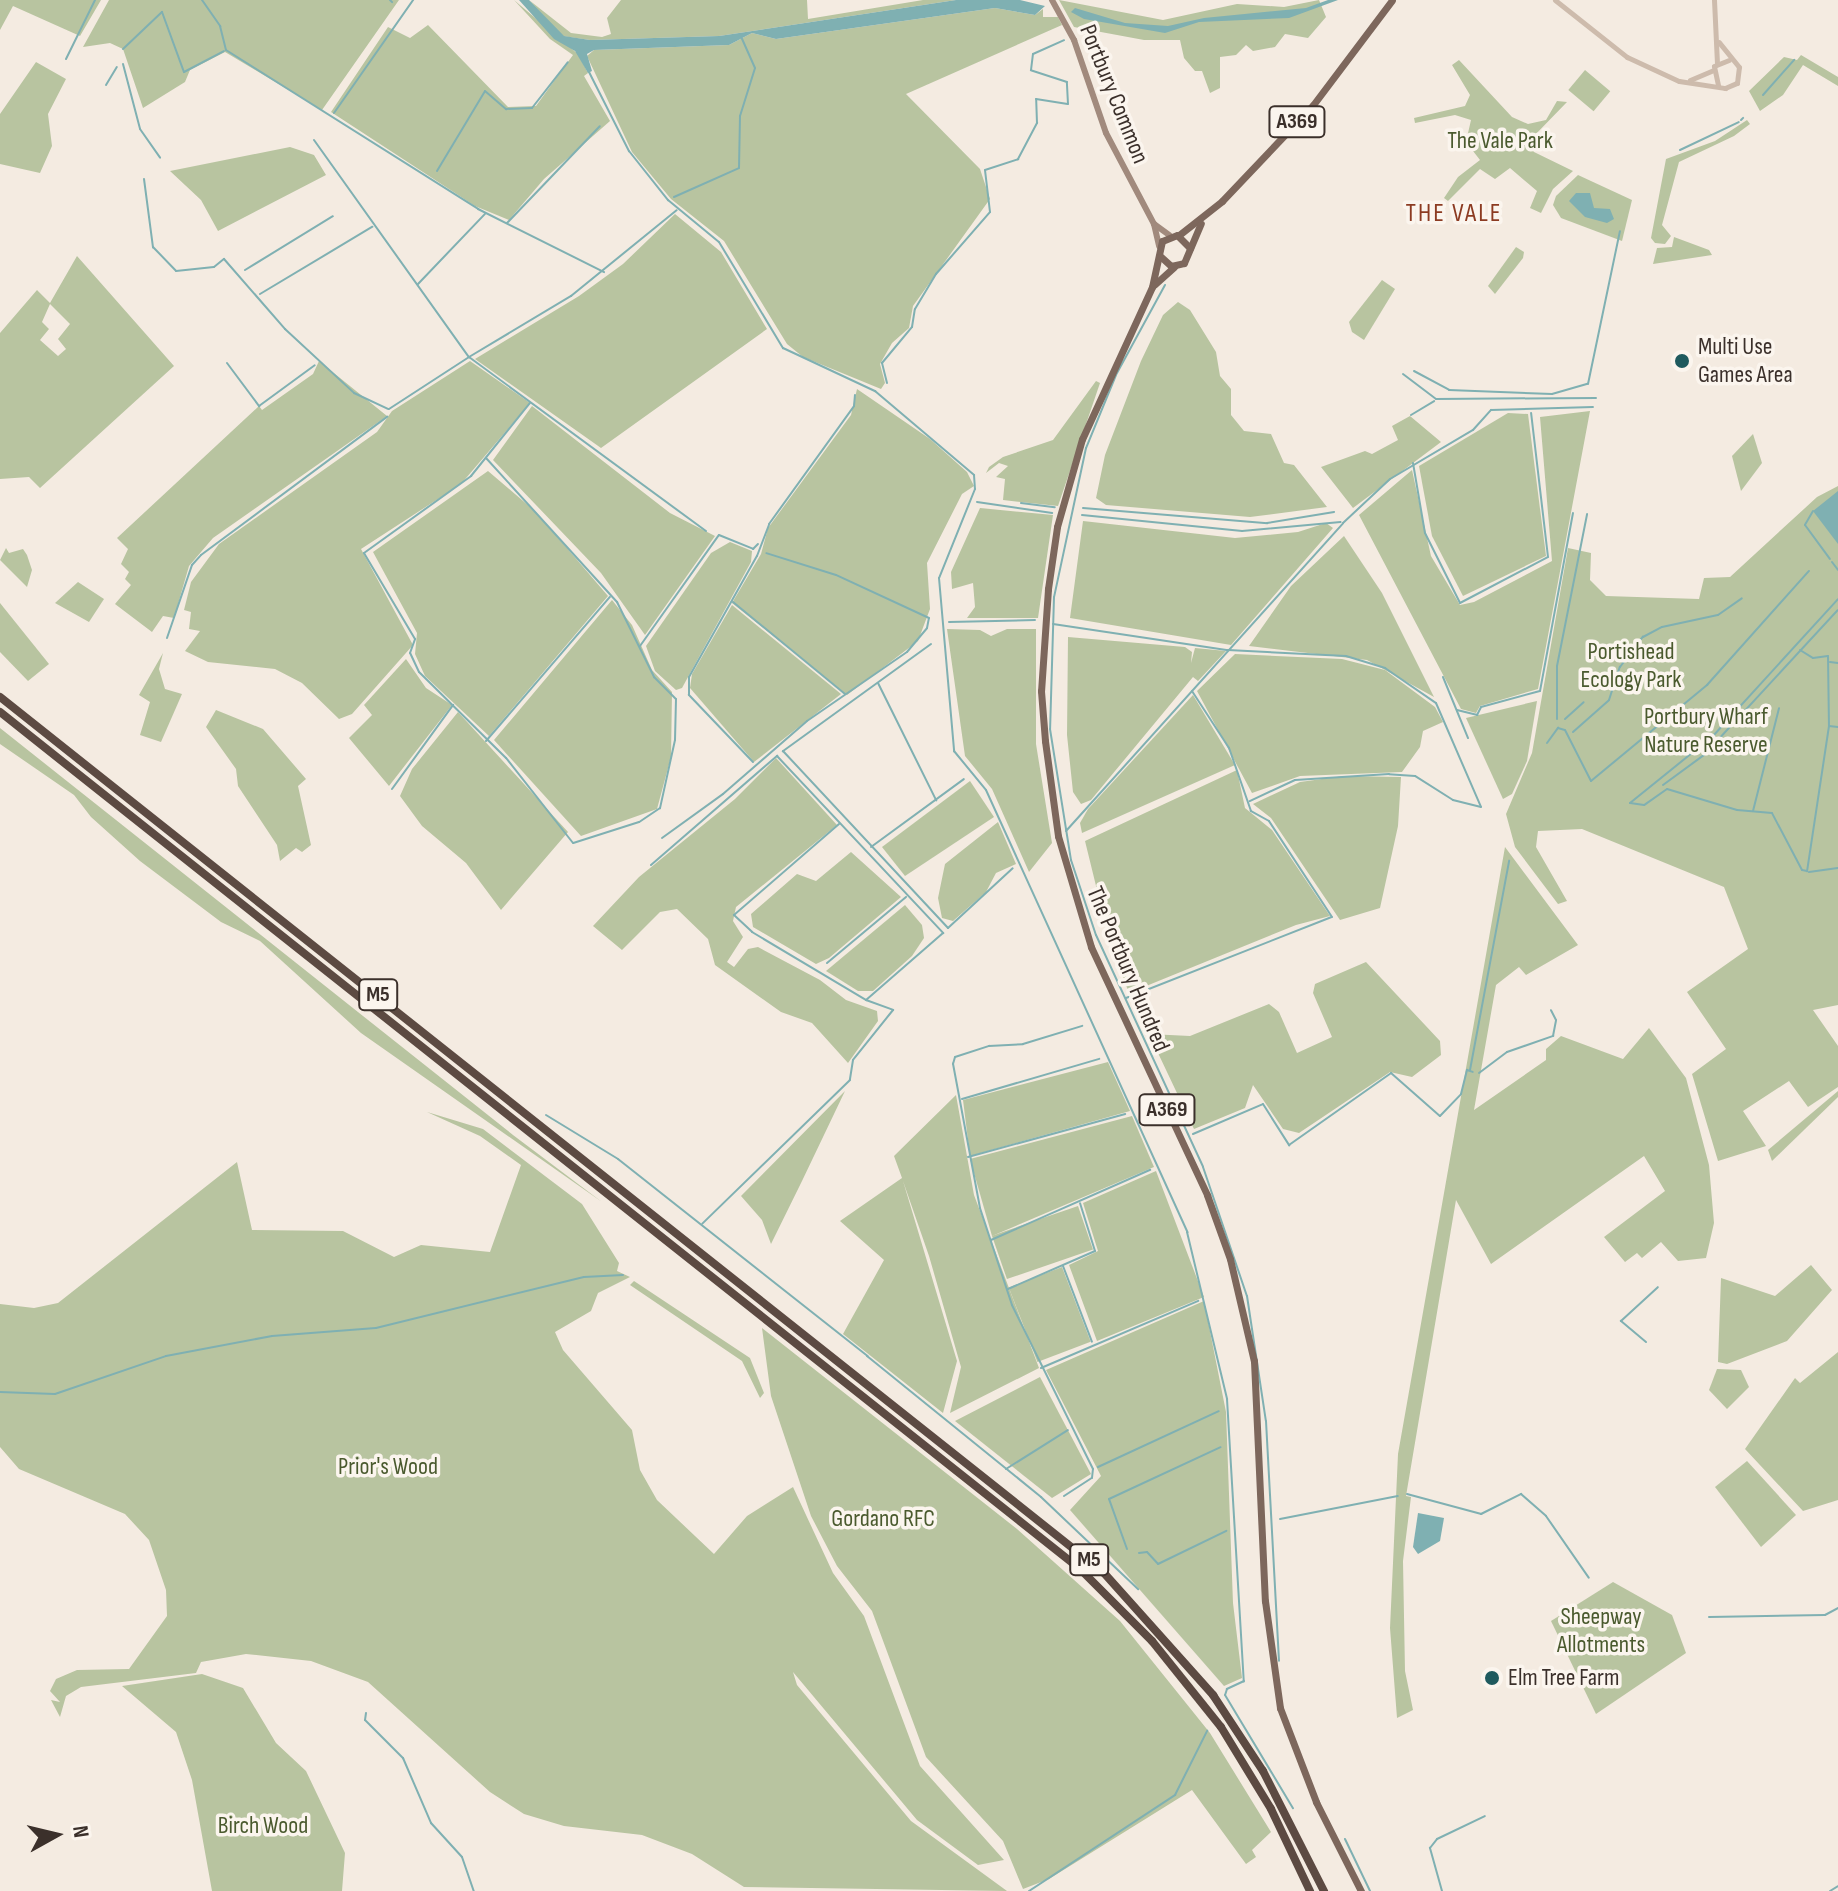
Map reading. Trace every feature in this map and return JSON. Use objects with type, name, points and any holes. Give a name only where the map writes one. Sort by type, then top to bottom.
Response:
[{"type":"highway","name":"M5","points":[[0,697],[1001,1487],[1137,1606],[1213,1695],[1263,1771],[1324,1891]]},
{"type":"highway","name":"M5","points":[[0,712],[1003,1505],[1121,1609],[1221,1727],[1271,1809],[1310,1891]]},
{"type":"main road","name":"Portbury Common","points":[[1052,0],[1065,19],[1106,133],[1154,224],[1159,246]]},
{"type":"main road","name":"A369","points":[[1179,235],[1203,220],[1313,105],[1390,0]]},
{"type":"main road","name":"A369","points":[[1190,248],[1203,220]]},
{"type":"main road","name":"Portbury Common","points":[[1154,224],[1169,235]]},
{"type":"main road","points":[[1169,235],[1179,235],[1190,248],[1186,260],[1175,266],[1160,256],[1159,246],[1169,235]]},
{"type":"main road","name":"The Portbury Hundred","points":[[1160,256],[1152,287],[1082,439],[1057,527],[1041,691],[1050,788],[1071,887],[1091,947],[1207,1195],[1230,1259],[1254,1361],[1265,1601],[1280,1708],[1310,1789],[1361,1891]]},
{"type":"main road","name":"The Portbury Hundred","points":[[1152,287],[1175,266]]},
{"type":"street","points":[[1555,0],[1644,68],[1729,88],[1739,80],[1739,67],[1730,60],[1719,42]]},
{"type":"street","points":[[1689,81],[1713,70],[1717,63],[1719,42],[1714,0]]},
{"type":"street","points":[[1717,63],[1730,60]]},
{"type":"street","points":[[1713,70],[1718,85]]},
{"type":"green space","points":[[0,0],[101,0],[80,36],[13,6],[0,30]]},
{"type":"green space","points":[[109,0],[399,0],[322,110],[225,52],[190,70],[185,82],[143,108],[123,49],[110,43],[83,47]]},
{"type":"green space","points":[[514,0],[578,54],[588,73],[584,76],[610,121],[544,179],[509,220],[475,206],[331,112],[388,27],[410,38],[428,25],[508,107],[536,106],[573,55],[550,39]]},
{"type":"green space","points":[[529,0],[571,33],[602,37],[611,34],[607,18],[621,0],[807,0],[808,19],[923,0],[956,0],[719,36],[590,40],[562,36]]},
{"type":"green space","points":[[1059,0],[1163,20],[1237,4],[1284,7],[1319,0],[1326,17],[1308,38],[1285,34],[1275,47],[1253,51],[1246,45],[1236,55],[1220,57],[1220,88],[1210,93],[1202,71],[1195,71],[1184,58],[1180,40],[1144,40],[1074,27]]},
{"type":"green space","points":[[995,8],[1035,15],[1043,9],[1043,17],[1058,17],[1062,25],[906,94],[980,169],[990,199],[913,306],[909,328],[892,343],[880,364],[885,383],[881,389],[803,357],[787,344],[724,241],[671,199],[632,152],[587,56],[594,50],[729,45],[752,33],[776,39]]},
{"type":"green space","points":[[1801,55],[1838,77],[1838,86],[1803,65],[1783,95],[1760,111],[1749,91],[1784,57],[1797,60]]},
{"type":"green space","name":"The Vale Park","points":[[1459,60],[1512,117],[1528,124],[1546,120],[1557,101],[1567,102],[1533,137],[1534,152],[1573,171],[1553,189],[1541,213],[1530,208],[1537,191],[1510,168],[1495,179],[1480,169],[1448,201],[1444,198],[1458,177],[1480,160],[1466,142],[1471,120],[1455,115],[1415,123],[1414,118],[1465,106],[1470,95],[1452,65]]},
{"type":"green space","points":[[36,62],[66,79],[48,114],[52,146],[40,173],[0,164],[0,114]]},
{"type":"green space","points":[[1585,70],[1610,91],[1594,111],[1568,90]]},
{"type":"green space","points":[[1747,120],[1750,124],[1734,136],[1679,162],[1662,225],[1671,236],[1665,244],[1655,243],[1651,238],[1666,159],[1715,141]]},
{"type":"green space","points":[[290,147],[314,155],[326,175],[218,231],[201,200],[170,171]]},
{"type":"green space","name":"The Vale Park","points":[[1578,175],[1632,200],[1622,241],[1561,218],[1553,205],[1556,196]]},
{"type":"green space","points":[[675,214],[721,252],[767,329],[601,448],[475,359],[579,296],[623,264]]},
{"type":"green space","points":[[1674,237],[1709,250],[1712,255],[1653,264],[1657,248],[1672,247]]},
{"type":"green space","points":[[1516,247],[1524,252],[1523,258],[1495,294],[1488,286]]},
{"type":"green space","points":[[77,256],[174,366],[40,488],[29,477],[0,479],[0,333],[37,290],[50,303]],"holes":[[[50,304],[70,324],[58,339],[66,349],[58,356],[40,340],[49,329],[42,322]]]},
{"type":"green space","points":[[1382,280],[1395,289],[1364,340],[1352,332],[1349,322]]},
{"type":"green space","points":[[1178,302],[1190,310],[1216,352],[1220,376],[1231,389],[1231,415],[1244,431],[1271,434],[1284,463],[1294,465],[1327,507],[1250,517],[1106,505],[1096,498],[1105,455],[1141,361],[1163,315]]},
{"type":"green space","points":[[319,361],[387,416],[213,538],[189,566],[174,618],[163,616],[152,632],[115,604],[131,585],[125,579],[129,572],[121,564],[128,549],[117,538],[259,406],[262,410],[313,374]]},
{"type":"green space","points":[[470,361],[530,403],[461,484],[361,549],[413,645],[352,714],[339,719],[302,683],[275,669],[208,662],[185,651],[200,631],[189,629],[191,612],[184,610],[191,582],[219,544],[377,432],[392,411]]},
{"type":"green space","points":[[1096,381],[1100,383],[1058,506],[1003,500],[1005,479],[996,477],[1008,466],[999,463],[986,473],[989,467],[1003,457],[1053,440]]},
{"type":"green space","points":[[857,389],[930,439],[967,472],[974,486],[962,494],[927,563],[930,609],[918,641],[847,695],[732,603],[761,554],[768,528],[851,415]]},
{"type":"green space","points":[[532,406],[670,513],[715,536],[645,635],[601,573],[493,460]]},
{"type":"green space","points":[[1590,411],[1538,689],[1480,706],[1476,713],[1461,709],[1359,515],[1412,470],[1431,556],[1460,605],[1474,602],[1552,561],[1540,417]]},
{"type":"green space","points":[[1508,413],[1528,414],[1546,556],[1463,596],[1432,536],[1419,466]]},
{"type":"green space","points":[[1410,416],[1441,442],[1353,508],[1321,467],[1365,451],[1372,454],[1398,440],[1392,426]]},
{"type":"green space","points":[[1753,434],[1762,463],[1741,491],[1732,456]]},
{"type":"green space","points":[[488,471],[536,512],[608,596],[489,736],[425,676],[415,654],[417,633],[373,552]]},
{"type":"green space","name":"Portbury Wharf Nature Reserve","points":[[1838,486],[1838,1005],[1813,1010],[1838,1046],[1838,1087],[1808,1107],[1789,1081],[1743,1111],[1766,1146],[1718,1161],[1692,1074],[1726,1049],[1687,992],[1748,949],[1724,887],[1582,829],[1538,831],[1536,847],[1567,901],[1558,904],[1515,847],[1506,814],[1532,753],[1568,548],[1591,553],[1590,580],[1606,596],[1699,599],[1704,578],[1730,577],[1817,497]]},
{"type":"green space","points":[[980,508],[1053,515],[1038,618],[967,618],[975,607],[973,583],[952,589],[951,572]]},
{"type":"green space","points":[[1083,521],[1235,538],[1298,532],[1326,523],[1333,528],[1231,645],[1070,618]]},
{"type":"green space","points":[[1344,536],[1382,593],[1434,697],[1367,660],[1249,646],[1291,586]]},
{"type":"green space","points":[[730,542],[752,551],[751,562],[682,688],[676,690],[655,671],[646,646],[711,553]]},
{"type":"green space","points":[[6,548],[9,553],[23,549],[27,555],[32,570],[27,587],[0,560]]},
{"type":"green space","points":[[78,582],[104,599],[89,622],[55,603]]},
{"type":"green space","points":[[612,600],[632,625],[652,670],[672,692],[671,757],[657,809],[581,836],[494,740]]},
{"type":"green space","points":[[0,603],[49,664],[28,681],[0,652]]},
{"type":"green space","points":[[732,605],[841,694],[754,762],[690,688],[692,674]]},
{"type":"green space","points":[[947,629],[980,630],[991,636],[1007,629],[1036,629],[1036,744],[1052,843],[1029,872],[992,789],[965,756]]},
{"type":"green space","points":[[1068,637],[1185,647],[1192,652],[1191,663],[1195,648],[1226,651],[1198,681],[1193,677],[1091,800],[1081,804],[1073,792],[1067,735]]},
{"type":"green space","points":[[163,653],[159,669],[165,689],[182,694],[161,742],[140,735],[150,702],[139,695]]},
{"type":"green space","points":[[1235,654],[1342,659],[1385,670],[1435,707],[1443,722],[1423,731],[1420,747],[1402,772],[1300,776],[1252,793],[1197,691]]},
{"type":"green space","points":[[406,659],[426,688],[452,705],[389,786],[349,738],[372,715],[364,705]]},
{"type":"green space","points":[[1193,695],[1235,765],[1082,833],[1080,823],[1088,809]]},
{"type":"green space","points":[[1537,701],[1527,761],[1512,794],[1503,799],[1466,718]]},
{"type":"green space","points":[[216,710],[263,729],[306,779],[298,786],[311,845],[302,852],[296,848],[280,861],[277,845],[238,786],[236,769],[206,727]]},
{"type":"green space","points":[[458,712],[568,832],[501,910],[466,863],[422,826],[400,796],[412,769]]},
{"type":"green space","points":[[0,728],[513,1135],[602,1202],[361,1033],[260,941],[221,922],[140,861],[91,817],[74,795],[0,744]]},
{"type":"green space","points":[[776,758],[837,825],[736,907],[733,921],[743,937],[727,962],[734,967],[748,949],[758,947],[820,980],[846,1000],[877,1011],[878,1021],[848,1063],[812,1023],[781,1012],[715,965],[708,939],[677,909],[660,912],[622,950],[593,926],[639,877],[735,799]]},
{"type":"green space","points":[[1237,770],[1245,808],[1272,830],[1330,916],[1296,925],[1129,993],[1111,947],[1085,841]]},
{"type":"green space","points":[[1344,776],[1401,777],[1398,826],[1380,908],[1340,920],[1271,818],[1253,804],[1300,782]]},
{"type":"green space","points":[[970,781],[994,817],[905,876],[882,847]]},
{"type":"green space","points":[[998,822],[1016,864],[996,873],[986,892],[953,921],[942,918],[938,898],[945,864]]},
{"type":"green space","points":[[1505,847],[1578,945],[1526,975],[1519,967],[1496,985],[1474,1110],[1546,1060],[1546,1049],[1561,1036],[1623,1059],[1649,1028],[1686,1078],[1709,1165],[1714,1223],[1706,1258],[1678,1261],[1661,1242],[1642,1258],[1637,1253],[1625,1262],[1604,1237],[1665,1191],[1644,1156],[1491,1264],[1456,1200],[1406,1496],[1411,1497],[1403,1561],[1405,1671],[1413,1710],[1397,1718],[1390,1628],[1398,1454]]},
{"type":"green space","points":[[851,852],[901,897],[829,958],[816,964],[753,927],[751,914],[797,874],[816,881]]},
{"type":"green space","points":[[905,905],[922,925],[924,938],[912,956],[873,991],[858,991],[826,971]]},
{"type":"green space","points":[[1366,962],[1440,1041],[1441,1055],[1412,1077],[1390,1072],[1299,1133],[1283,1129],[1253,1085],[1245,1108],[1194,1129],[1149,1034],[1190,1036],[1269,1004],[1279,1012],[1297,1053],[1332,1037],[1313,993],[1315,984]]},
{"type":"green space","points":[[1108,1062],[1130,1111],[970,1156],[963,1100]]},
{"type":"green space","points":[[845,1091],[771,1244],[762,1220],[741,1196]]},
{"type":"green space","points":[[1838,1091],[1838,1097],[1772,1161],[1768,1150]]},
{"type":"green space","points":[[956,1095],[974,1195],[1039,1368],[950,1413],[961,1367],[929,1256],[903,1181],[957,1361],[943,1413],[843,1334],[884,1260],[840,1221],[902,1178],[894,1156]]},
{"type":"green space","name":"Prior's Wood","points":[[427,1112],[483,1129],[582,1204],[619,1263],[617,1271],[630,1277],[598,1293],[591,1311],[555,1332],[563,1350],[632,1430],[640,1470],[657,1500],[714,1554],[747,1516],[793,1487],[833,1573],[864,1616],[920,1766],[1004,1860],[978,1865],[917,1820],[793,1672],[797,1685],[911,1821],[1007,1891],[744,1887],[692,1854],[642,1835],[564,1826],[524,1814],[490,1792],[368,1682],[311,1661],[246,1654],[201,1662],[196,1673],[81,1687],[66,1696],[60,1717],[51,1700],[60,1702],[50,1691],[56,1679],[77,1670],[129,1669],[167,1616],[166,1590],[149,1540],[125,1514],[19,1469],[0,1447],[0,1304],[34,1308],[58,1303],[237,1162],[252,1230],[343,1231],[394,1257],[421,1245],[490,1252],[521,1165],[480,1136]]},
{"type":"green space","points":[[1132,1116],[1154,1167],[992,1236],[970,1159]]},
{"type":"green space","points":[[1156,1171],[1204,1297],[1097,1341],[1069,1265],[1098,1251],[1083,1203]]},
{"type":"green space","points":[[1078,1206],[1093,1249],[1007,1279],[992,1236]]},
{"type":"green space","points":[[1811,1265],[1832,1290],[1787,1341],[1727,1364],[1718,1362],[1721,1278],[1775,1296]]},
{"type":"green space","points":[[1062,1267],[1091,1342],[1037,1362],[1009,1287]]},
{"type":"green space","points":[[634,1281],[750,1358],[764,1393],[760,1398],[742,1361],[630,1285]]},
{"type":"green space","points":[[1204,1301],[1226,1412],[1233,1603],[1242,1678],[1224,1686],[1070,1510],[1101,1476],[1046,1370]]},
{"type":"green space","name":"Gordano RFC","points":[[762,1328],[1017,1529],[1120,1621],[1210,1733],[1271,1832],[1252,1850],[1256,1857],[1246,1864],[1192,1790],[1049,1879],[1023,1889],[1003,1841],[926,1757],[872,1611],[837,1566],[811,1516],[771,1396]]},
{"type":"green space","points":[[1838,1352],[1838,1500],[1803,1511],[1745,1449],[1795,1378],[1800,1383]]},
{"type":"green space","points":[[1717,1369],[1741,1370],[1749,1387],[1727,1409],[1709,1390]]},
{"type":"green space","points":[[1040,1377],[1091,1474],[1052,1498],[955,1421]]},
{"type":"green space","points":[[1747,1461],[1796,1515],[1761,1547],[1715,1487]]},
{"type":"green space","name":"Sheepway Allotments","points":[[1613,1582],[1672,1615],[1686,1653],[1596,1714],[1551,1621]]},
{"type":"green space","name":"Birch Wood","points":[[202,1674],[243,1688],[276,1743],[306,1771],[345,1853],[342,1891],[212,1891],[192,1780],[176,1732],[122,1686]]},
{"type":"water","points":[[519,0],[529,0],[564,36],[590,40],[719,36],[956,0],[1020,0],[1045,6],[1035,15],[995,8],[776,39],[752,33],[729,45],[594,50],[587,54],[592,71],[588,73],[575,51],[554,39]]},
{"type":"water","points":[[1328,0],[1338,0],[1289,18],[1199,22],[1165,33],[1084,19],[1071,12],[1075,8],[1125,23],[1168,26],[1204,18],[1306,8]]},
{"type":"water","points":[[1576,193],[1590,193],[1594,208],[1610,209],[1614,219],[1607,223],[1585,217],[1569,201]]},
{"type":"water","points":[[1838,491],[1838,544],[1813,511]]},
{"type":"water","points":[[1418,1513],[1444,1518],[1440,1541],[1418,1554],[1413,1547]]},
{"type":"waterway","points":[[66,59],[95,0]]},
{"type":"waterway","points":[[202,0],[220,26],[226,50],[478,209],[604,272]]},
{"type":"waterway","points":[[334,113],[413,0]]},
{"type":"waterway","points":[[123,49],[162,12],[184,72],[224,51]]},
{"type":"waterway","points":[[674,197],[739,168],[740,116],[755,68],[742,39]]},
{"type":"waterway","points":[[887,383],[882,363],[912,327],[915,309],[936,274],[990,212],[985,170],[1018,159],[1037,123],[1036,99],[1068,104],[1067,82],[1031,70],[1033,54],[1064,40]]},
{"type":"waterway","points":[[1763,95],[1794,60]]},
{"type":"waterway","points":[[437,171],[485,91],[506,109],[532,108],[568,62]]},
{"type":"waterway","points":[[123,64],[140,129],[160,158]]},
{"type":"waterway","points":[[106,85],[117,67]]},
{"type":"waterway","points":[[588,70],[629,151],[668,200],[719,242],[783,348],[875,391],[974,475],[975,489],[939,578],[954,751],[986,790],[1187,1232],[1227,1399],[1244,1681],[1227,1689],[1225,1695],[1293,1808]]},
{"type":"waterway","points":[[1680,150],[1739,122]]},
{"type":"waterway","points":[[507,223],[600,126]]},
{"type":"waterway","points":[[314,140],[469,357],[571,296],[677,210]]},
{"type":"waterway","points":[[144,179],[153,247],[176,271],[214,267],[224,259],[285,329],[354,393],[389,409],[469,357],[706,531]]},
{"type":"waterway","points":[[418,284],[485,214]]},
{"type":"waterway","points":[[245,270],[333,216]]},
{"type":"waterway","points":[[260,294],[372,227]]},
{"type":"waterway","points":[[1414,371],[1449,390],[1552,394],[1588,384],[1620,231]]},
{"type":"waterway","points":[[1165,285],[1116,375],[1086,448],[1054,597],[1050,729],[1071,860],[1096,935],[1203,1167],[1247,1296],[1266,1421],[1279,1661]]},
{"type":"waterway","points":[[227,363],[259,406],[315,365]]},
{"type":"waterway","points":[[1403,374],[1436,399],[1596,398]]},
{"type":"waterway","points":[[753,762],[689,695],[689,677],[757,556],[769,524],[854,406],[855,395]]},
{"type":"waterway","points":[[1411,415],[1434,401]]},
{"type":"waterway","points":[[486,458],[617,602],[654,677],[676,699],[675,740],[660,808],[639,822],[573,843],[506,758],[419,672],[410,653],[415,639],[364,553],[471,476],[530,403]]},
{"type":"waterway","points":[[1066,831],[1343,523],[1390,479],[1473,430],[1491,410],[1593,407]]},
{"type":"waterway","points":[[1413,463],[1425,533],[1460,603],[1548,557],[1531,413]]},
{"type":"waterway","points":[[167,638],[192,565],[201,555],[387,417]]},
{"type":"waterway","points":[[977,502],[1052,513]]},
{"type":"waterway","points":[[1021,503],[1055,507]]},
{"type":"waterway","points":[[1083,508],[1267,523],[1334,512]]},
{"type":"waterway","points":[[1813,511],[1805,525],[1830,559]]},
{"type":"waterway","points":[[1457,710],[1477,715],[1481,707],[1540,691],[1573,513]]},
{"type":"waterway","points":[[1557,719],[1557,666],[1587,514]]},
{"type":"waterway","points":[[1082,515],[1242,531],[1341,522]]},
{"type":"waterway","points":[[640,646],[719,535],[753,549],[758,544]]},
{"type":"waterway","points":[[662,838],[723,794],[807,721],[907,652],[927,628],[929,618],[836,575],[766,553]]},
{"type":"waterway","points":[[1832,562],[1838,570]]},
{"type":"waterway","points":[[1547,743],[1558,728],[1565,730],[1591,781],[1707,685],[1809,571]]},
{"type":"waterway","points":[[486,741],[610,597]]},
{"type":"waterway","points":[[1573,732],[1609,700],[1620,667],[1643,637],[1662,627],[1718,615],[1742,598]]},
{"type":"waterway","points":[[1829,726],[1807,871],[1802,870],[1772,813],[1737,810],[1667,789],[1644,805],[1630,803],[1713,736],[1838,599]]},
{"type":"waterway","points":[[733,602],[845,694]]},
{"type":"waterway","points":[[1663,785],[1704,755],[1838,610]]},
{"type":"waterway","points":[[949,622],[1035,620]]},
{"type":"waterway","points":[[1053,624],[1228,650],[1346,656],[1385,668],[1436,703],[1481,807],[1453,800],[1415,776],[1389,774],[1295,780],[1250,801]]},
{"type":"waterway","points":[[931,644],[783,751],[948,928],[1013,868]]},
{"type":"waterway","points":[[1800,650],[1813,658],[1828,656],[1829,726],[1838,727]]},
{"type":"waterway","points":[[1830,662],[1838,663]]},
{"type":"waterway","points":[[1443,677],[1468,738]]},
{"type":"waterway","points":[[878,683],[936,800]]},
{"type":"waterway","points":[[1126,998],[1332,917],[1269,821],[1251,811],[1229,748],[1192,691]]},
{"type":"waterway","points":[[1565,719],[1584,702]]},
{"type":"waterway","points":[[392,789],[453,705]]},
{"type":"waterway","points":[[1753,811],[1779,708]]},
{"type":"waterway","points":[[651,865],[777,756],[943,933],[866,1000],[893,1010],[853,1060],[850,1080],[702,1224]]},
{"type":"waterway","points":[[871,847],[964,779]]},
{"type":"waterway","points":[[839,824],[734,915],[752,932],[866,1000]]},
{"type":"waterway","points":[[1470,1070],[1509,861]]},
{"type":"waterway","points":[[1809,872],[1838,868]]},
{"type":"waterway","points":[[827,963],[906,897]]},
{"type":"waterway","points":[[1479,1073],[1507,1052],[1553,1036],[1556,1020],[1551,1010]]},
{"type":"waterway","points":[[1064,1496],[1092,1478],[1093,1469],[1012,1305],[980,1208],[953,1064],[955,1057],[989,1046],[1023,1044],[1082,1026]]},
{"type":"waterway","points":[[962,1099],[1099,1059]]},
{"type":"waterway","points":[[1193,1134],[1263,1104],[1289,1145],[1391,1073],[1440,1116],[1461,1094],[1467,1070],[1473,1072]]},
{"type":"waterway","points":[[968,1157],[1125,1114]]},
{"type":"waterway","points":[[546,1115],[618,1159],[867,1356],[1041,1497],[1138,1589]]},
{"type":"waterway","points":[[991,1240],[1150,1170]]},
{"type":"waterway","points":[[1008,1289],[1095,1251],[1080,1203]]},
{"type":"waterway","points":[[1063,1266],[1092,1342]]},
{"type":"waterway","points":[[0,1392],[55,1394],[166,1356],[272,1336],[376,1328],[584,1277],[623,1275]]},
{"type":"waterway","points":[[1646,1342],[1621,1321],[1658,1287]]},
{"type":"waterway","points":[[1041,1368],[1198,1301]]},
{"type":"waterway","points":[[1098,1467],[1219,1411]]},
{"type":"waterway","points":[[1006,1469],[1068,1430]]},
{"type":"waterway","points":[[1127,1549],[1109,1499],[1221,1447]]},
{"type":"waterway","points":[[1407,1494],[1481,1514],[1521,1494],[1546,1516],[1589,1578]]},
{"type":"waterway","points":[[1280,1519],[1398,1496]]},
{"type":"waterway","points":[[1139,1553],[1147,1552],[1158,1564],[1226,1531]]},
{"type":"waterway","points":[[1709,1617],[1825,1615],[1838,1608]]},
{"type":"waterway","points":[[366,1713],[365,1720],[403,1758],[431,1823],[462,1857],[474,1891]]},
{"type":"waterway","points":[[1029,1891],[1175,1795],[1207,1731]]},
{"type":"waterway","points":[[1442,1891],[1430,1848],[1437,1839],[1485,1816]]},
{"type":"waterway","points":[[1345,1839],[1370,1891]]},
{"type":"waterway","points":[[1830,1891],[1838,1886]]},
{"type":"place","name":"Multi Use Games Area","points":[[1682,361]]},
{"type":"place","name":"Elm Tree Farm","points":[[1492,1678]]},
{"type":"district","name":"THE VALE","points":[[1454,214]]},
{"type":"park label","name":"Portishead Ecology Park","points":[[1631,666]]}]
